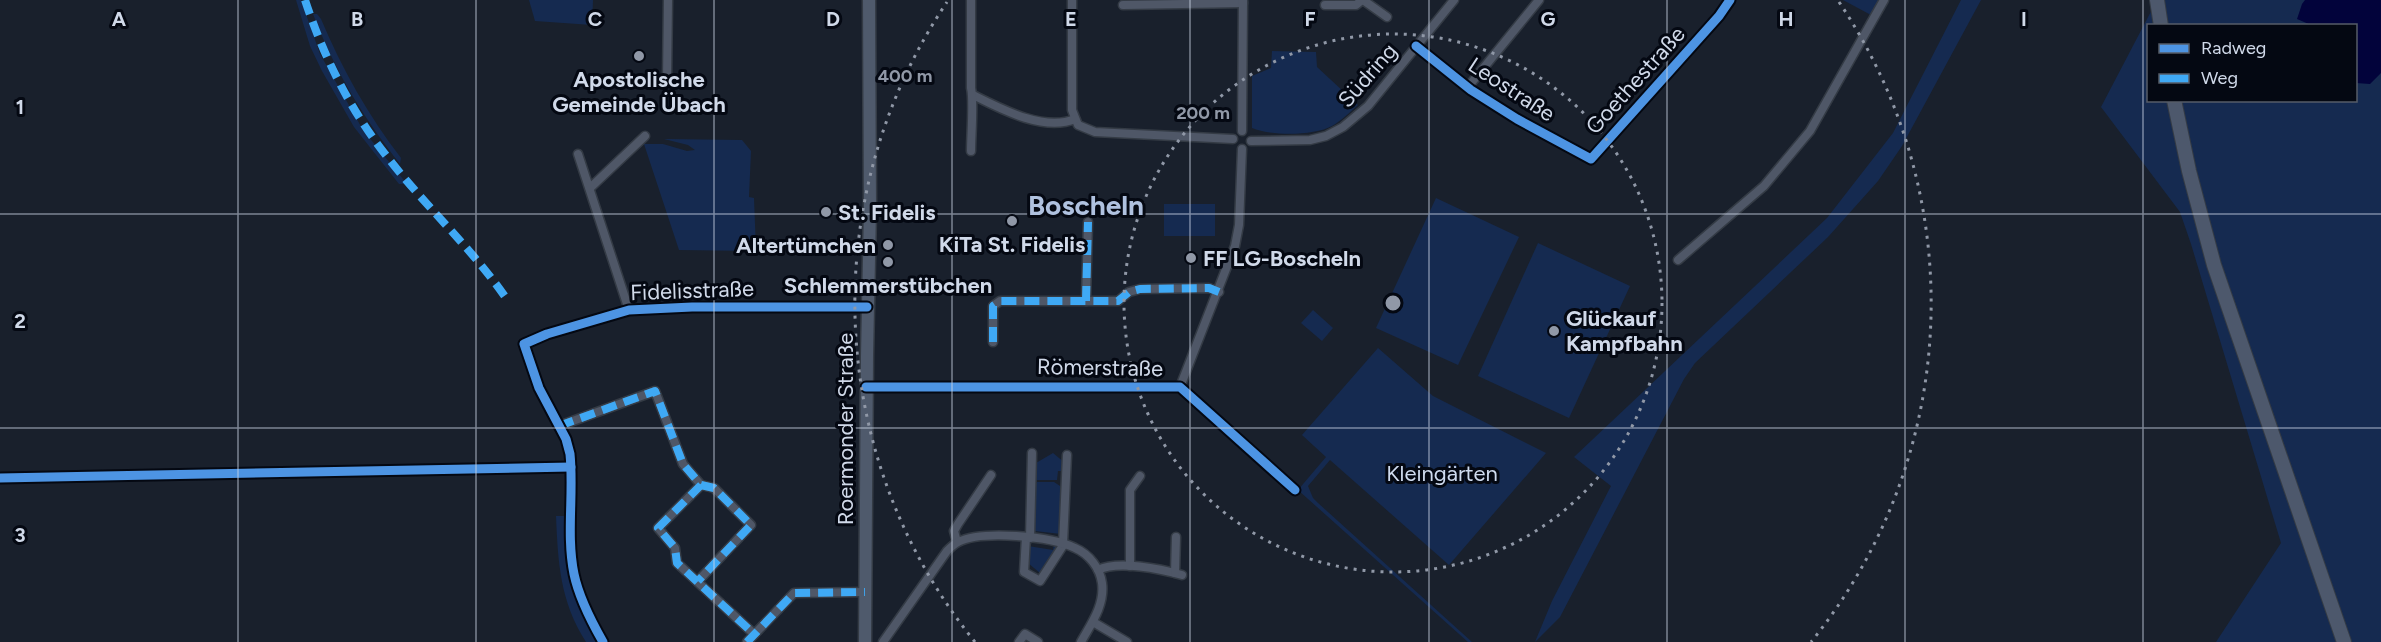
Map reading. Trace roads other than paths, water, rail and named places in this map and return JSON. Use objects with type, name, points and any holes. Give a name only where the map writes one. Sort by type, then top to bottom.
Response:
[{"type":"main road","name":"Roermonder Straße","points":[[865,642],[866,387],[870,210],[869,0]]},
{"type":"main road","points":[[2157,0],[2161,24]]},
{"type":"main road","points":[[2174,102],[2189,171],[2214,265],[2344,642]]},
{"type":"street","points":[[667,80],[668,0]]},
{"type":"street","points":[[971,0],[971,88],[973,95],[971,151]]},
{"type":"street","points":[[1072,0],[1072,110],[1078,125],[1095,132],[1233,139]]},
{"type":"street","points":[[1325,5],[1356,5],[1362,0],[1387,17]]},
{"type":"street","name":"Südring","points":[[1251,141],[1310,140],[1336,132],[1368,106],[1454,0]]},
{"type":"street","points":[[1468,87],[1539,0]]},
{"type":"street","name":"Goethestraße","points":[[1591,159],[1730,0]]},
{"type":"street","points":[[1678,260],[1764,186],[1811,130],[1884,0]]},
{"type":"street","points":[[1123,5],[1243,1],[1242,131]]},
{"type":"street","name":"Leostraße","points":[[1416,46],[1468,87],[1517,119],[1591,159]]},
{"type":"street","points":[[973,95],[1004,110],[1046,123],[1064,124],[1075,119]]},
{"type":"street","points":[[1242,131],[1250,135],[1251,141],[1248,147],[1242,149],[1234,145],[1233,139],[1236,133],[1242,131]]},
{"type":"street","points":[[590,188],[645,136]]},
{"type":"street","points":[[1180,387],[1233,252],[1239,225],[1242,149]]},
{"type":"street","name":"Fidelisstraße","points":[[578,154],[629,309]]},
{"type":"street","points":[[1086,301],[1088,222]]},
{"type":"street","points":[[993,342],[993,306],[1000,301],[1118,301],[1129,292],[1140,290],[1209,288],[1219,292]]},
{"type":"street","name":"Fidelisstraße","points":[[559,426],[538,388],[524,344],[549,334],[629,309],[867,308]]},
{"type":"street","name":"Römerstraße","points":[[866,387],[1180,387],[1295,490]]},
{"type":"street","points":[[603,642],[583,601],[574,575],[571,532],[571,467],[568,446],[559,426],[655,391],[682,464],[701,485],[714,488],[751,525],[699,581]]},
{"type":"street","points":[[1032,453],[1028,537],[1023,572],[1040,581],[1064,544],[1067,455]]},
{"type":"street","points":[[957,542],[954,531],[992,475]]},
{"type":"street","points":[[1130,566],[1130,490],[1140,477]]},
{"type":"street","points":[[701,485],[658,528],[675,548],[677,563],[754,634]]},
{"type":"street","points":[[884,642],[947,551],[957,542],[982,536],[1028,537],[1064,544],[1086,555],[1098,570],[1102,583],[1101,603],[1081,642]]},
{"type":"street","points":[[1098,570],[1105,567],[1130,566],[1178,574],[1176,537]]},
{"type":"street","points":[[747,642],[794,593],[865,592]]},
{"type":"street","points":[[1093,622],[1127,642]]},
{"type":"street","points":[[1019,642],[1024,634],[1038,642]]},
{"type":"place","name":"Apostolische Gemeinde Übach","points":[[639,56]]},
{"type":"place","name":"St. Fidelis","points":[[826,212]]},
{"type":"place","name":"KiTa St. Fidelis","points":[[1012,221]]},
{"type":"place","name":"Altertümchen","points":[[888,245]]},
{"type":"place","name":"FF LG-Boscheln","points":[[1191,258]]},
{"type":"place","name":"Schlemmerstübchen","points":[[888,262]]},
{"type":"place","name":"Glückauf Kampfbahn","points":[[1554,331]]},
{"type":"district","name":"Boscheln","points":[[1086,205]]},
{"type":"park label","name":"Kleingärten","points":[[1442,473]]}]
